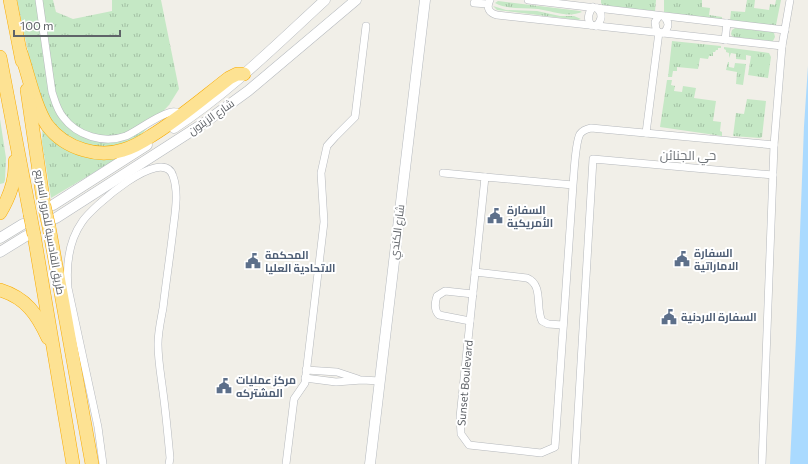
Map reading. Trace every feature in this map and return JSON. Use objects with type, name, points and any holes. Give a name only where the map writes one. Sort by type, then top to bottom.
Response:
[{"type":"highway","name":"طريق القادسية للمرور السريع","points":[[10,0],[48,205],[53,222],[92,464]]},
{"type":"highway","points":[[21,53],[41,114],[48,125],[65,143],[78,149],[91,152],[103,153],[125,150],[139,144],[192,111],[229,78],[237,74],[244,74]]},
{"type":"highway","name":"طريق القادسية للمرور السريع","points":[[0,57],[15,135],[30,236],[54,351],[73,464]]},
{"type":"highway","points":[[0,213],[10,191],[14,176],[15,135]]},
{"type":"highway","points":[[0,290],[21,300],[30,308],[40,323],[54,351]]},
{"type":"main road","points":[[244,74],[325,0]]},
{"type":"main road","name":"شارع الزيتون","points":[[53,222],[204,123],[248,91],[356,0]]},
{"type":"main road","name":"شارع الكندي","points":[[370,464],[425,0]]},
{"type":"main road","points":[[192,111],[204,123]]},
{"type":"main road","name":"شارع الزيتون","points":[[48,205],[192,111]]},
{"type":"main road","points":[[0,238],[27,219]]},
{"type":"main road","points":[[0,252],[30,236]]},
{"type":"street","points":[[40,0],[52,92],[59,112],[73,127],[85,134],[98,138],[112,139],[126,136],[171,112],[192,111]]},
{"type":"street","points":[[528,0],[595,6],[661,16],[785,30]]},
{"type":"street","points":[[762,464],[774,145],[782,46],[790,0]]},
{"type":"street","points":[[474,3],[489,2],[489,11],[492,14],[497,15],[782,46]]},
{"type":"street","points":[[594,25],[601,21],[602,17],[595,6]]},
{"type":"street","points":[[594,25],[588,18],[588,14],[595,6]]},
{"type":"street","points":[[660,32],[667,28],[668,25],[668,22],[661,16]]},
{"type":"street","points":[[660,32],[654,26],[654,22],[661,16]]},
{"type":"street","points":[[725,40],[727,23]]},
{"type":"street","points":[[286,464],[294,399],[305,383],[324,222],[321,173],[327,146],[355,117],[366,26]]},
{"type":"street","points":[[646,133],[660,32]]},
{"type":"street","name":"Sunset Boulevard","points":[[485,177],[460,417],[461,434],[468,445],[541,453],[555,447],[573,186],[577,141],[580,135],[584,130],[591,128],[774,145]]},
{"type":"street","points":[[575,464],[593,159],[773,175]]},
{"type":"street","points":[[103,464],[98,427],[68,288],[66,272],[67,257],[76,231],[91,210],[120,186],[147,170],[156,166],[161,166],[170,171],[173,175],[176,197],[158,342],[170,458],[169,464]]},
{"type":"street","points":[[443,173],[573,186]]},
{"type":"street","points":[[475,272],[527,278],[531,280],[536,285],[542,321],[548,324],[563,325]]},
{"type":"street","points":[[470,321],[439,315],[436,311],[436,302],[437,296],[441,292],[445,291],[473,294]]},
{"type":"street","points":[[306,370],[337,372],[362,380]]},
{"type":"street","points":[[305,378],[336,382],[362,380],[380,382]]},
{"type":"green space","points":[[17,0],[53,0],[56,12],[73,19],[112,11],[112,0],[161,0],[179,89],[169,105],[120,157],[51,198],[42,142],[43,114],[38,99]]},
{"type":"green space","points":[[601,0],[656,0],[655,11],[603,6]]},
{"type":"green space","points":[[664,0],[702,0],[702,7],[710,8],[709,15],[722,17],[722,20],[664,12]]},
{"type":"green space","points":[[747,0],[755,0],[754,8],[769,10],[770,4],[775,5],[776,0],[781,0],[776,25],[772,26],[730,21],[731,11],[745,12]]},
{"type":"green space","points":[[498,1],[582,12],[577,14],[560,14],[538,9],[505,7],[495,3]]},
{"type":"green space","points":[[493,6],[506,10],[537,11],[560,16],[574,16],[581,19],[578,20],[497,10]]},
{"type":"green space","points":[[735,28],[772,32],[774,33],[775,37],[773,41],[771,41],[734,37],[731,34],[732,30]]},
{"type":"green space","points":[[672,41],[721,46],[721,48],[718,48],[718,50],[713,52],[713,56],[709,56],[708,59],[700,58],[698,69],[677,67],[677,71],[673,71],[672,77],[668,77]]},
{"type":"green space","points":[[724,47],[769,53],[771,57],[768,78],[748,75],[751,56],[746,55],[746,60],[736,59],[736,54],[731,53],[729,58],[729,53],[726,52]]},
{"type":"green space","points":[[728,62],[729,67],[734,68],[735,63],[746,64],[743,85],[736,84],[737,72],[726,70]]},
{"type":"green space","points":[[667,80],[672,80],[671,85],[675,86],[674,91],[682,92],[683,86],[696,88],[694,98],[716,101],[713,121],[721,122],[720,131],[722,132],[722,136],[660,127]]},
{"type":"green space","points":[[747,99],[766,101],[762,137],[760,138],[733,136],[736,113],[744,114]]},
{"type":"green space","points":[[0,119],[6,158],[5,180],[4,183],[0,184]]},
{"type":"water","points":[[808,66],[808,464],[790,464],[804,126]]},
{"type":"place","name":"السفارة الأمريكية","points":[[495,216]]},
{"type":"place","name":"السفارة الاماراتية","points":[[682,259]]},
{"type":"place","name":"المحكمة الاتحادية العليا","points":[[253,261]]},
{"type":"place","name":"السفارة الاردنية","points":[[669,317]]},
{"type":"place","name":"مركز عمليات المشتركه","points":[[224,386]]},
{"type":"district","name":"حي الجنائن","points":[[688,155]]}]
